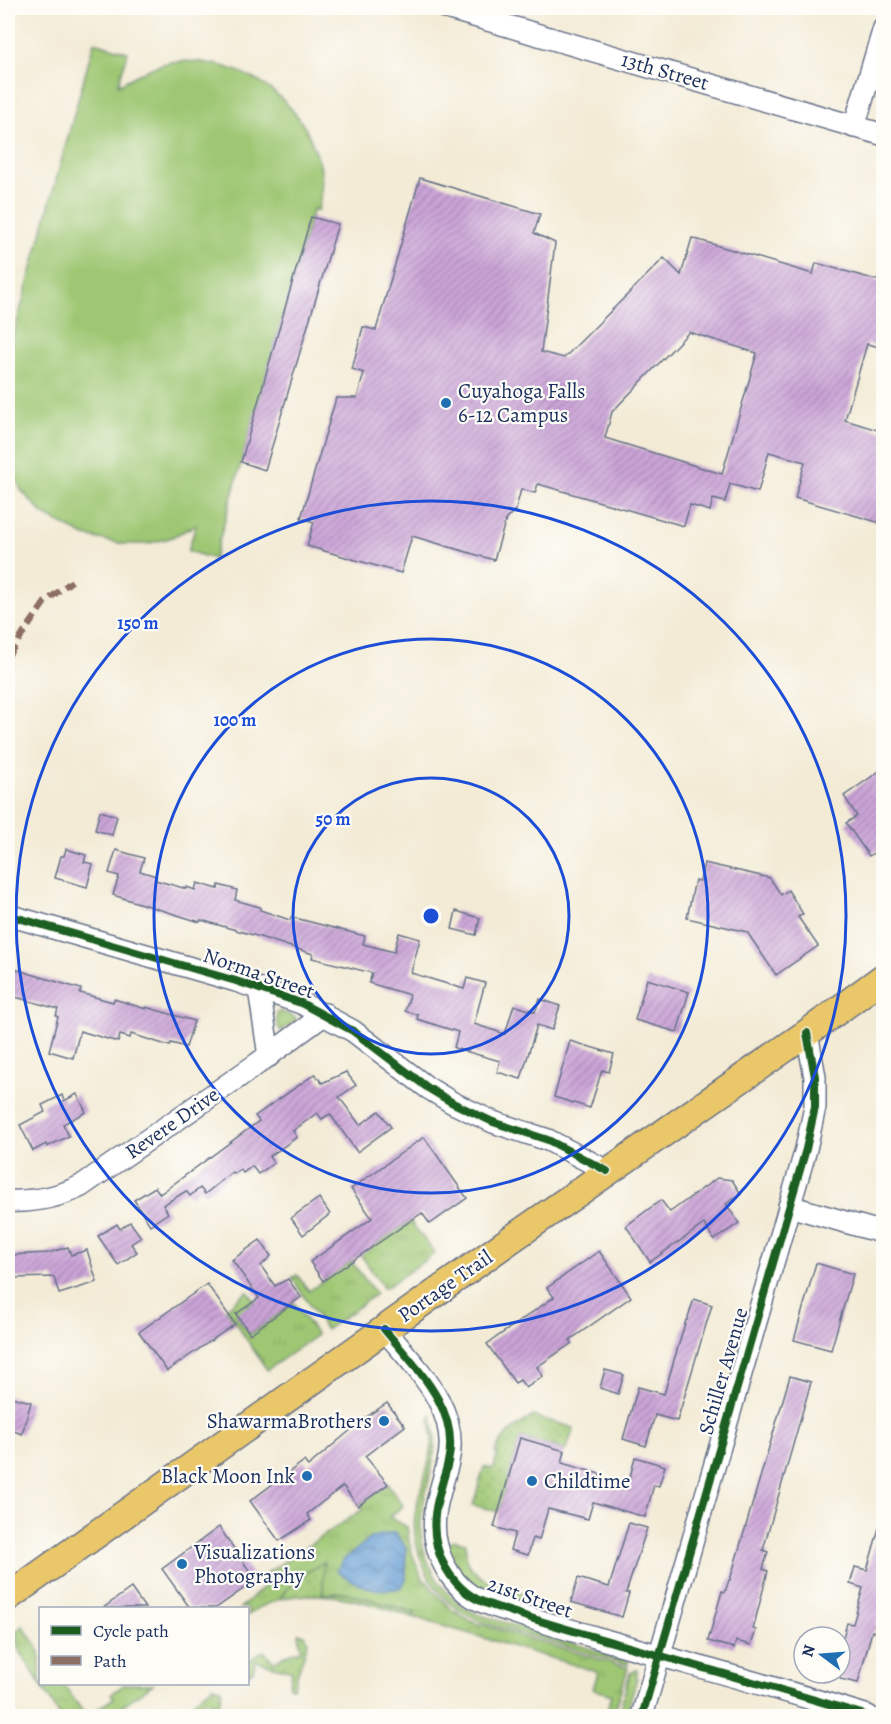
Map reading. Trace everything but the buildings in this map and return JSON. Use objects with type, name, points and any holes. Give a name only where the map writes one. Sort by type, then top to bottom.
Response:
[{"type":"main road","name":"Portage Trail","points":[[8,1597],[607,1171],[807,1034],[884,977]]},
{"type":"street","name":"13th Street","points":[[446,8],[884,135]]},
{"type":"street","points":[[854,127],[884,28]]},
{"type":"street","name":"Norma Street","points":[[8,915],[259,989],[301,1004],[353,1031],[428,1088],[453,1103],[493,1122],[548,1140],[607,1171]]},
{"type":"street","points":[[259,989],[269,1056]]},
{"type":"street","name":"Revere Drive","points":[[8,1201],[52,1197],[81,1186],[269,1056],[324,1014]]},
{"type":"street","name":"Schiller Avenue","points":[[642,1716],[806,1149],[815,1107],[815,1077],[807,1034]]},
{"type":"street","points":[[789,1206],[884,1233]]},
{"type":"street","name":"21st Street","points":[[384,1329],[430,1386],[446,1415],[450,1431],[450,1447],[436,1502],[434,1532],[444,1564],[459,1587],[485,1603],[868,1716]]},
{"type":"green space","points":[[94,42],[128,52],[118,85],[158,66],[172,62],[195,61],[238,71],[258,81],[277,94],[292,110],[305,128],[320,165],[322,185],[318,211],[313,209],[214,559],[188,551],[196,525],[170,538],[146,544],[123,544],[85,536],[44,515],[21,490],[8,462],[8,355]]},
{"type":"green space","points":[[280,1011],[296,1018],[295,1022],[281,1031],[277,1020],[277,1012]]},
{"type":"green space","points":[[410,1221],[435,1253],[384,1289],[348,1236],[353,1232],[366,1251]]},
{"type":"green space","points":[[351,1261],[376,1294],[326,1330],[292,1278],[297,1275],[309,1291]]},
{"type":"green space","points":[[247,1291],[255,1301],[236,1315],[250,1334],[294,1303],[317,1335],[267,1370],[226,1309]]},
{"type":"green space","points":[[431,1415],[435,1436],[434,1455],[422,1511],[421,1531],[424,1551],[442,1587],[458,1602],[477,1614],[628,1660],[628,1665],[480,1621],[463,1613],[445,1599],[437,1589],[423,1565],[414,1526],[417,1502],[428,1467],[432,1443],[429,1420]]},
{"type":"green space","points":[[533,1416],[574,1428],[566,1450],[520,1438],[499,1512],[473,1505],[484,1467],[493,1469],[498,1454],[495,1453],[501,1441]]},
{"type":"green space","points":[[388,1484],[403,1506],[389,1517],[407,1527],[413,1555],[425,1582],[427,1581],[451,1609],[470,1621],[628,1668],[613,1716],[605,1716],[612,1695],[593,1689],[598,1672],[413,1617],[415,1612],[346,1593],[323,1594],[323,1563],[293,1583],[280,1599],[249,1614],[249,1607],[241,1607],[265,1586],[261,1577],[363,1509],[361,1504]]},
{"type":"green space","points":[[454,1540],[466,1543],[469,1564],[482,1578],[524,1594],[519,1604],[483,1590],[465,1577],[457,1569],[446,1544]]},
{"type":"green space","points":[[324,1562],[323,1594],[346,1593],[415,1613],[413,1617],[364,1602],[331,1596],[297,1596],[280,1599],[294,1582]]},
{"type":"green space","points":[[23,1626],[39,1650],[39,1682],[18,1648],[17,1630]]},
{"type":"green space","points":[[299,1633],[305,1635],[308,1642],[293,1688],[289,1686],[292,1671],[256,1661],[253,1671],[249,1673],[249,1661],[261,1652],[265,1652],[274,1662],[283,1656],[301,1650]]},
{"type":"green space","points":[[637,1670],[637,1678],[626,1716],[618,1716],[630,1673]]},
{"type":"green space","points":[[41,1685],[64,1685],[86,1716],[60,1716]]},
{"type":"green space","points":[[124,1685],[152,1685],[108,1716],[86,1716],[114,1698],[111,1694]]},
{"type":"green space","points":[[213,1686],[222,1690],[219,1704],[204,1700],[199,1713],[194,1712],[191,1708],[194,1701]]},
{"type":"water","points":[[395,1532],[406,1547],[406,1580],[401,1588],[383,1590],[367,1587],[337,1571],[342,1561],[372,1537]]},
{"type":"marked path","points":[[8,656],[45,602],[72,581]]},
{"type":"cycle path","points":[[8,915],[236,981],[301,1003],[353,1031],[428,1088],[453,1103],[493,1122],[548,1140],[607,1171]]},
{"type":"cycle path","points":[[642,1716],[806,1149],[815,1107],[815,1077],[807,1033]]},
{"type":"cycle path","points":[[384,1329],[432,1390],[442,1407],[448,1424],[450,1443],[448,1462],[435,1514],[435,1535],[439,1553],[446,1568],[466,1592],[488,1604],[546,1623],[868,1716]]},
{"type":"place","name":"Cuyahoga Falls 6-12 Campus","points":[[446,403]]},
{"type":"place","name":"ShawarmaBrothers","points":[[384,1421]]},
{"type":"place","name":"Black Moon Ink","points":[[307,1476]]},
{"type":"place","name":"Childtime","points":[[532,1481]]},
{"type":"place","name":"Visualizations Photography","points":[[182,1564]]}]
